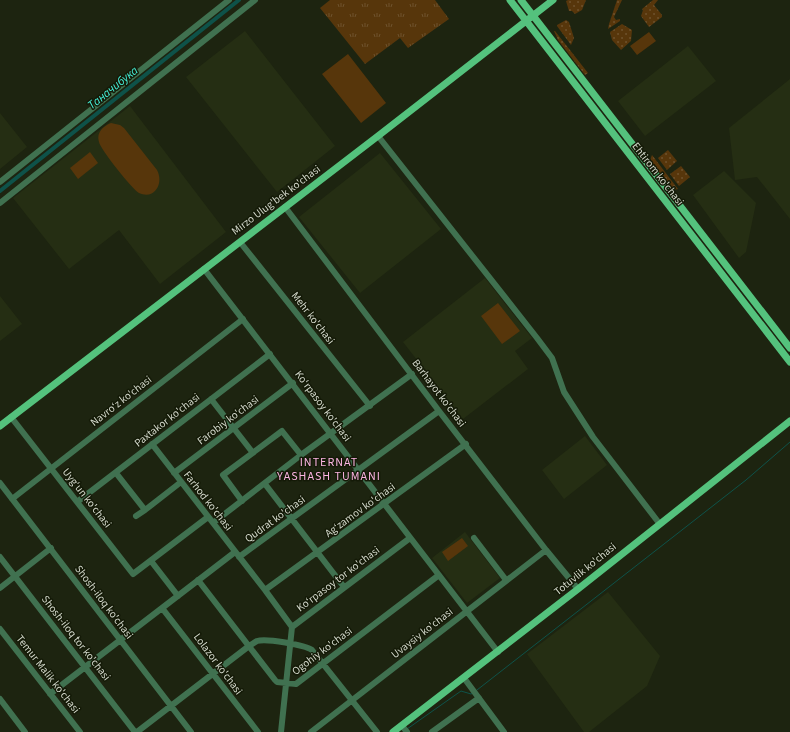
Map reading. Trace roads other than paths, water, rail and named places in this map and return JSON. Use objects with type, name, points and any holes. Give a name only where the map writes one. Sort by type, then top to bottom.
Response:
[{"type":"main road","name":"Ehtirom ko'chasi","points":[[510,0],[790,362]]},
{"type":"main road","name":"Ehtirom ko'chasi","points":[[520,0],[790,348]]},
{"type":"main road","name":"Mirzo Ulug'bek ko'chasi","points":[[0,426],[553,0]]},
{"type":"main road","name":"Totuvlik ko'chasi","points":[[393,732],[404,728],[464,678],[790,421]]},
{"type":"street","points":[[0,182],[228,0]]},
{"type":"street","points":[[0,203],[255,0]]},
{"type":"street","points":[[378,136],[552,358],[564,392],[593,437],[659,524]]},
{"type":"street","name":"Barhayot ko'chasi","points":[[285,207],[439,411],[466,444],[546,550],[578,589]]},
{"type":"street","name":"Mehr ko'chasi","points":[[240,242],[370,406]]},
{"type":"street","name":"Ko‘rpasoy ko'chasi","points":[[204,269],[498,652]]},
{"type":"street","name":"Navro‘z ko'chasi","points":[[12,499],[243,318]]},
{"type":"street","name":"Paxtakor ko'chasi","points":[[77,502],[270,354]]},
{"type":"street","points":[[213,523],[412,374]]},
{"type":"street","name":"Farobiy ko'chasi","points":[[174,473],[293,383]]},
{"type":"street","points":[[211,399],[253,453]]},
{"type":"street","name":"Qudrat ko'chasi","points":[[50,694],[198,580],[292,519],[439,411]]},
{"type":"street","name":"Uyg‘un ko'chasi","points":[[11,417],[133,574],[208,517]]},
{"type":"street","points":[[242,501],[223,476],[253,453],[282,431],[301,456]]},
{"type":"street","name":"Farhod ko'chasi","points":[[152,444],[237,555],[266,590],[292,626]]},
{"type":"street","name":"Ag‘zamov ko'chasi","points":[[266,590],[466,444]]},
{"type":"street","points":[[116,473],[144,510]]},
{"type":"street","points":[[136,516],[181,482]]},
{"type":"street","name":"Shosh-iloq ko'chasi","points":[[0,483],[191,732]]},
{"type":"street","points":[[265,484],[344,587]]},
{"type":"street","name":"Ko‘rpasoy tor ko'chasi","points":[[281,732],[292,626],[410,538]]},
{"type":"street","points":[[474,538],[506,580]]},
{"type":"street","points":[[0,588],[51,548]]},
{"type":"street","name":"Uvaysiy ko'chasi","points":[[311,732],[466,610],[546,550]]},
{"type":"street","name":"Shosh-iloq tor ko'chasi","points":[[0,556],[136,732]]},
{"type":"street","points":[[151,561],[178,596]]},
{"type":"street","name":"Ogohiy ko'chasi","points":[[198,580],[275,680],[286,684],[296,684],[439,575]]},
{"type":"street","name":"Lolazor ko'chasi","points":[[162,608],[258,732]]},
{"type":"street","name":"Temur Malik ko'chasi","points":[[0,629],[3,638],[80,732]]},
{"type":"street","points":[[136,732],[249,646],[258,641],[290,643],[308,647],[377,732]]},
{"type":"street","points":[[464,678],[504,732]]},
{"type":"street","points":[[432,732],[478,696]]},
{"type":"street","points":[[0,699],[25,732]]},
{"type":"waterway","name":"Таначибука","points":[[0,191],[239,0]]},
{"type":"waterway","points":[[477,690],[746,480],[790,442]]},
{"type":"waterway","points":[[407,729],[461,691],[471,694],[473,693]]},
{"type":"district","name":"INTERNAT YASHASH TUMANI","points":[[329,469]]}]
